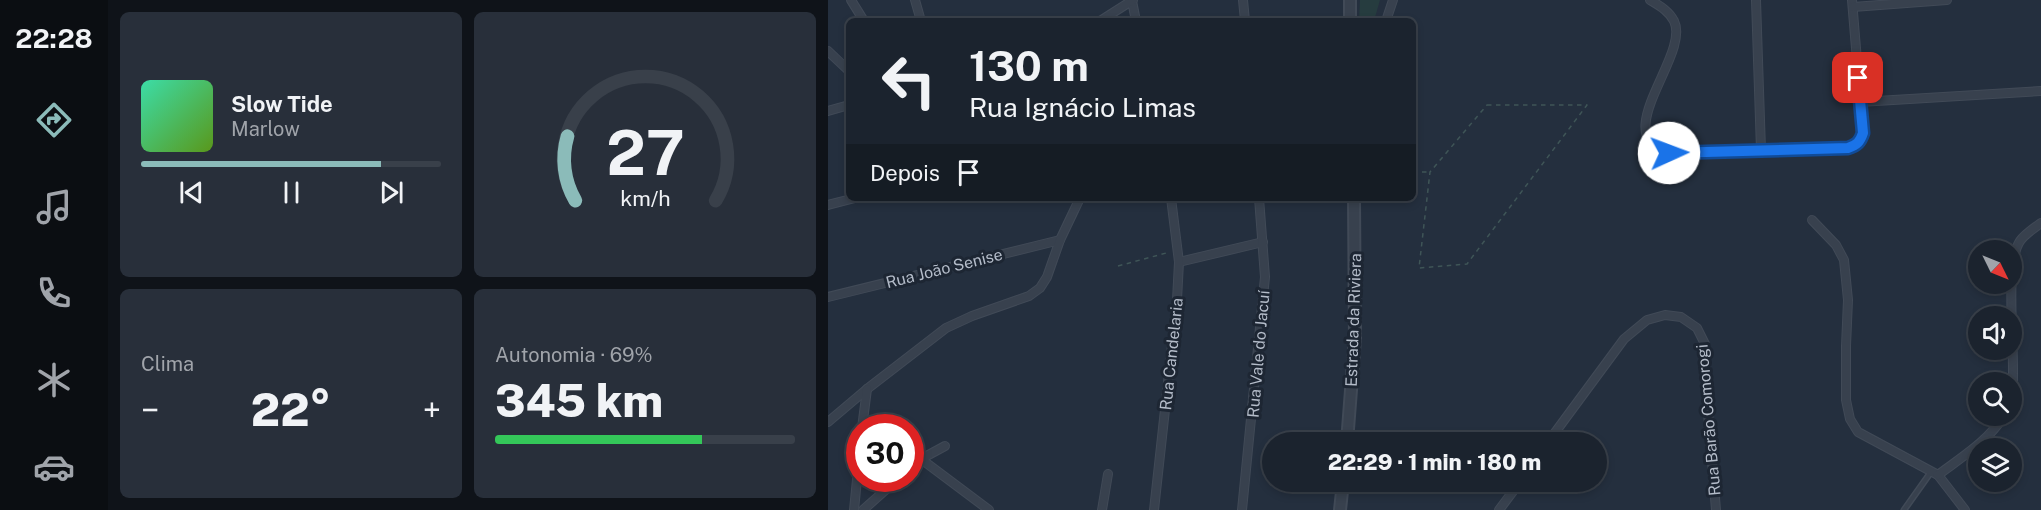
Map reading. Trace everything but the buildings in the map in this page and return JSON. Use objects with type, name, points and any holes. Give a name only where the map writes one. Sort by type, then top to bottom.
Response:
[{"type":"street","points":[[851,0],[862,18]]},
{"type":"street","points":[[915,0],[920,18]]},
{"type":"street","points":[[1105,18],[1132,0],[1135,18]]},
{"type":"street","points":[[1243,0],[1245,18]]},
{"type":"street","points":[[1350,0],[1350,18]]},
{"type":"street","points":[[1387,18],[1393,0]]},
{"type":"street","points":[[1650,0],[1666,10],[1675,23],[1677,32],[1673,48],[1651,100],[1646,124],[1648,140],[1653,147],[1669,153],[1848,148],[1856,145],[1863,133],[1853,3],[1947,0]]},
{"type":"street","points":[[1756,0],[1761,150]]},
{"type":"street","points":[[828,51],[846,67]]},
{"type":"street","points":[[1860,102],[2041,91]]},
{"type":"street","points":[[828,111],[846,106]]},
{"type":"street","points":[[828,205],[846,200]]},
{"type":"street","points":[[828,422],[946,328],[972,316],[1029,296],[1040,288],[1047,277],[1060,240],[1079,201]]},
{"type":"street","name":"Rua Candelaria","points":[[1154,510],[1162,455],[1179,261],[1171,201]]},
{"type":"street","name":"Rua Vale do Jacuí","points":[[1242,510],[1265,277],[1259,201]]},
{"type":"street","name":"Estrada da Riviera","points":[[1348,432],[1355,338],[1354,201]]},
{"type":"street","points":[[1812,220],[1836,245],[1845,260],[1848,300],[1846,400],[1850,420],[1858,432],[1935,473],[1965,510]]},
{"type":"street","points":[[2014,372],[2012,275],[2015,256],[2020,242],[2041,223]]},
{"type":"street","name":"Rua João Senise","points":[[828,297],[1060,240]]},
{"type":"street","points":[[1179,261],[1263,242]]},
{"type":"street","name":"Rua Barão Comorogi","points":[[1555,432],[1624,339],[1647,320],[1665,315],[1681,317],[1697,328],[1705,344],[1706,388],[1716,510]]},
{"type":"street","points":[[864,414],[867,389]]},
{"type":"street","points":[[1935,473],[1977,445],[1997,426]]},
{"type":"street","points":[[924,457],[945,446]]},
{"type":"street","points":[[924,461],[989,510]]},
{"type":"street","points":[[1102,510],[1107,474]]},
{"type":"street","points":[[854,510],[856,492]]},
{"type":"street","points":[[863,510],[883,492]]},
{"type":"street","points":[[1340,510],[1342,492]]},
{"type":"street","points":[[1499,510],[1512,492]]},
{"type":"lane","points":[[1904,510],[1935,473]]},
{"type":"path","points":[[1416,172],[1430,172],[1487,105],[1587,105],[1467,264],[1419,268],[1430,172]]},
{"type":"path","points":[[1119,266],[1177,250]]},
{"type":"green space","points":[[1360,0],[1380,0],[1375,18],[1359,18]]},
{"type":"route","points":[[1669,153],[1848,148],[1856,145],[1863,133],[1858,78]]}]
